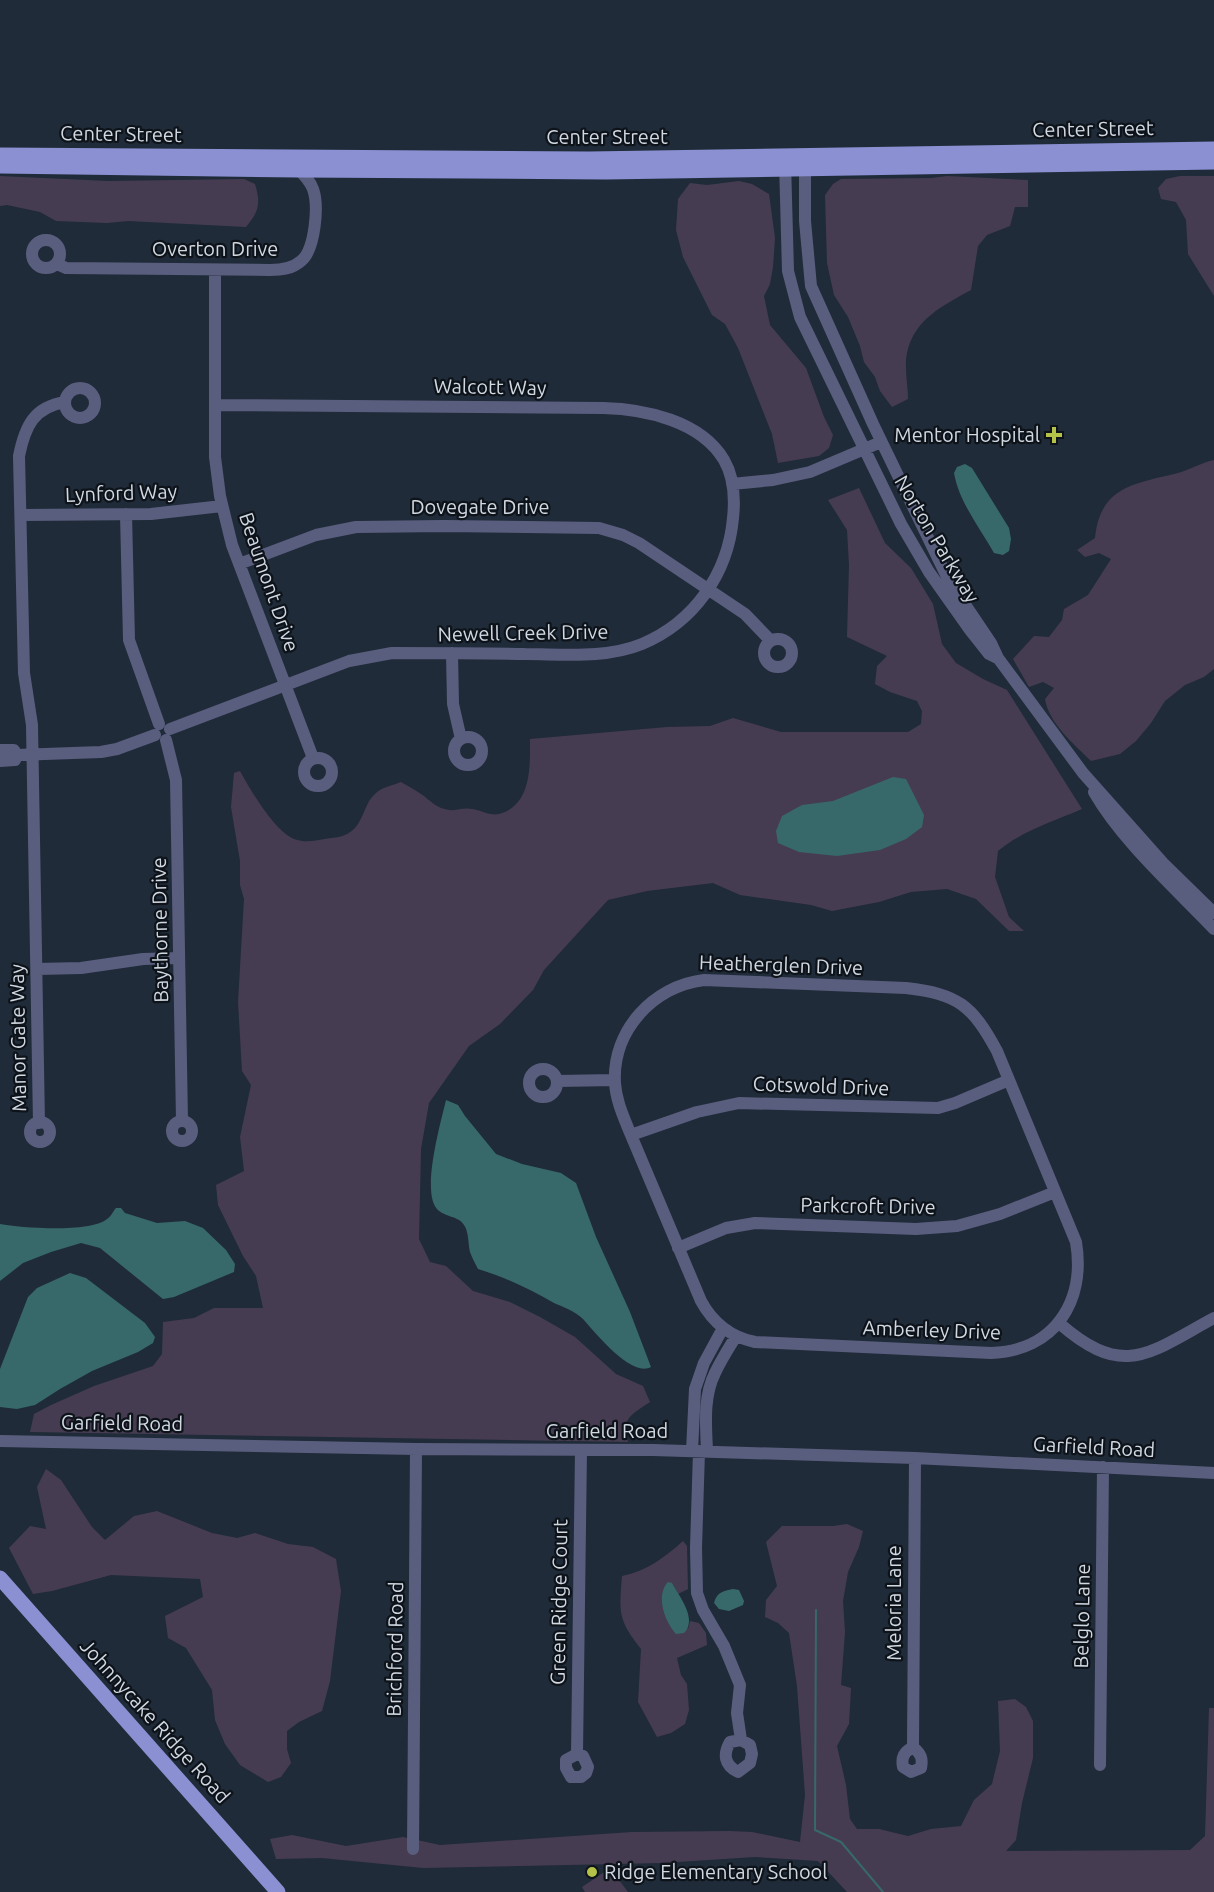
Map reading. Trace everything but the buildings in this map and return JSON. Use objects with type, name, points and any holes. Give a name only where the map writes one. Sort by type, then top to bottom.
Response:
[{"type":"main road","name":"Center Street","points":[[805,162],[1214,148]]},
{"type":"main road","name":"Center Street","points":[[0,155],[589,159],[718,164]]},
{"type":"main road","name":"Center Street","points":[[0,166],[327,171],[784,162],[1214,162]]},
{"type":"main road","name":"Johnnycake Ridge Road","points":[[0,1578],[278,1892]]},
{"type":"street","name":"Norton Parkway","points":[[784,162],[788,272],[800,317],[901,524],[929,572],[970,630],[989,654],[998,658]]},
{"type":"street","name":"Norton Parkway","points":[[805,162],[805,221],[811,286],[881,442],[948,579],[991,643],[998,658],[1083,773],[1163,863],[1214,913]]},
{"type":"street","points":[[299,170],[307,178],[314,193]]},
{"type":"street","name":"Overton Drive","points":[[57,264],[66,268],[287,269],[300,262],[310,249],[313,241],[314,193],[327,171]]},
{"type":"street","name":"Beaumont Drive","points":[[215,270],[215,457],[222,506],[239,564],[313,758]]},
{"type":"street","name":"Manor Gate Way","points":[[39,1123],[33,755],[31,713],[24,673],[19,456],[24,438],[41,410],[50,405],[65,402]]},
{"type":"street","name":"Walcott Way","points":[[215,405],[620,408],[678,423],[701,436],[724,460],[732,484]]},
{"type":"street","points":[[732,484],[773,480],[810,472],[881,442]]},
{"type":"street","name":"Newell Creek Drive","points":[[17,755],[101,752],[117,749],[349,661],[372,655],[392,652],[596,654],[620,651],[643,643],[672,628],[690,613],[710,590],[729,545],[734,510],[732,484]]},
{"type":"street","name":"Lynford Way","points":[[21,515],[166,513],[222,506]]},
{"type":"street","name":"Baythorne Drive","points":[[126,514],[129,640],[176,775],[182,1122]]},
{"type":"street","name":"Dovegate Drive","points":[[239,564],[316,535],[356,527],[593,527],[633,539],[745,614],[771,641]]},
{"type":"street","points":[[452,653],[453,704],[461,739]]},
{"type":"street","name":"Newell Creek Drive","points":[[0,750],[14,750],[17,755]]},
{"type":"street","name":"Newell Creek Drive","points":[[0,761],[15,760],[17,755]]},
{"type":"street","name":"Norton Parkway","points":[[1083,773],[1102,807],[1132,843],[1214,929]]},
{"type":"street","points":[[37,969],[81,968],[143,959],[180,958]]},
{"type":"street","name":"Heatherglen Drive","points":[[729,1332],[715,1322],[700,1301],[620,1107],[615,1080],[616,1067],[621,1043],[635,1019],[654,1000],[692,981],[757,981],[906,988],[934,992],[958,1003]]},
{"type":"street","name":"Amberley Drive","points":[[729,1332],[748,1340],[766,1342],[1003,1352],[1030,1345],[1059,1323],[1077,1286],[1076,1242],[1009,1080],[984,1028],[968,1009],[958,1003]]},
{"type":"street","points":[[557,1081],[615,1080]]},
{"type":"street","name":"Cotswold Drive","points":[[631,1136],[697,1112],[740,1103],[938,1108],[1009,1080]]},
{"type":"street","name":"Parkcroft Drive","points":[[678,1248],[726,1228],[755,1223],[916,1229],[957,1226],[992,1217],[1055,1192]]},
{"type":"street","points":[[1059,1323],[1084,1344],[1098,1351],[1127,1356],[1153,1351],[1214,1318]]},
{"type":"street","points":[[729,1332],[705,1363],[695,1389],[699,1451],[697,1593],[703,1610],[724,1646],[740,1685],[737,1713],[741,1740]]},
{"type":"street","name":"Garfield Road","points":[[0,1441],[416,1449],[699,1451],[915,1458],[1214,1473]]},
{"type":"street","name":"Brichford Road","points":[[413,1850],[416,1449]]},
{"type":"street","name":"Green Ridge Court","points":[[577,1754],[581,1450]]},
{"type":"street","name":"Meloria Lane","points":[[913,1748],[915,1458]]},
{"type":"street","name":"Belglo Lane","points":[[1100,1765],[1103,1467]]},
{"type":"shaded area","points":[[0,176],[108,181],[244,179],[255,184],[258,207],[246,227],[128,221],[107,223],[56,221],[40,212],[7,205],[0,206]]},
{"type":"shaded area","points":[[947,176],[1028,180],[1028,207],[1015,207],[1010,226],[987,235],[978,246],[971,290],[932,314],[916,331],[906,358],[908,399],[892,407],[864,362],[848,317],[834,295],[827,263],[825,195],[833,184],[841,179]]},
{"type":"shaded area","points":[[1180,176],[1214,176],[1214,296],[1188,254],[1186,220],[1176,202],[1161,199],[1158,188],[1166,179]]},
{"type":"shaded area","points":[[739,181],[752,184],[769,194],[775,238],[770,284],[764,296],[770,325],[806,368],[833,435],[829,448],[819,456],[778,463],[772,434],[738,348],[725,324],[712,315],[683,257],[676,230],[678,199],[690,183],[707,185]]},
{"type":"shaded area","points":[[1214,460],[1214,669],[1204,677],[1185,685],[1165,701],[1136,741],[1120,754],[1091,761],[1063,733],[1051,717],[1045,699],[1054,688],[1043,682],[1029,687],[1013,659],[1034,636],[1049,637],[1062,620],[1064,609],[1088,595],[1111,559],[1099,553],[1085,557],[1077,550],[1095,538],[1098,521],[1111,498],[1132,485],[1179,473]]},
{"type":"shaded area","points":[[965,464],[972,468],[1009,528],[1011,539],[1009,551],[1003,555],[994,553],[960,494],[954,473],[957,467]]},
{"type":"shaded area","points":[[859,488],[885,543],[911,568],[933,604],[942,644],[956,663],[1007,690],[1082,809],[1028,832],[998,851],[995,877],[1009,917],[1024,931],[1009,931],[976,899],[947,889],[911,892],[879,902],[832,911],[811,905],[740,895],[713,883],[647,891],[608,900],[544,970],[533,990],[500,1024],[469,1046],[429,1103],[421,1149],[419,1239],[430,1262],[446,1266],[473,1291],[510,1302],[540,1317],[575,1337],[616,1374],[643,1386],[650,1402],[629,1418],[626,1428],[628,1442],[30,1432],[34,1414],[94,1386],[153,1366],[162,1354],[163,1322],[194,1318],[214,1308],[263,1308],[256,1276],[243,1256],[218,1205],[216,1185],[244,1171],[240,1137],[251,1085],[242,1071],[238,1002],[244,899],[240,885],[240,861],[231,807],[234,773],[240,771],[263,809],[286,835],[302,841],[310,841],[348,834],[358,824],[369,801],[376,793],[401,782],[444,809],[469,809],[488,814],[499,814],[510,809],[518,802],[527,783],[530,739],[667,727],[710,726],[733,718],[781,732],[908,732],[921,724],[922,711],[917,701],[875,684],[877,666],[887,656],[847,637],[849,565],[847,530],[828,500]]},
{"type":"shaded area","points":[[893,777],[906,779],[924,815],[922,827],[906,839],[880,850],[837,856],[799,852],[778,843],[776,831],[782,816],[802,805],[833,801]]},
{"type":"shaded area","points":[[446,1100],[458,1105],[496,1154],[522,1164],[561,1173],[576,1183],[596,1237],[630,1312],[651,1367],[643,1369],[624,1360],[573,1311],[517,1284],[478,1269],[470,1252],[466,1228],[459,1220],[440,1212],[433,1200],[431,1172]]},
{"type":"shaded area","points":[[116,1208],[157,1223],[185,1221],[203,1228],[226,1250],[235,1264],[234,1272],[174,1297],[163,1299],[100,1248],[81,1243],[23,1263],[0,1281],[0,1224],[39,1228],[86,1226],[107,1219]]},
{"type":"shaded area","points":[[70,1273],[86,1278],[145,1323],[155,1337],[153,1343],[138,1352],[92,1371],[35,1405],[17,1409],[0,1407],[0,1369],[28,1297],[37,1288]]},
{"type":"shaded area","points":[[46,1469],[61,1480],[92,1527],[105,1540],[134,1516],[157,1511],[212,1533],[237,1538],[255,1533],[288,1544],[313,1547],[336,1559],[341,1591],[330,1681],[322,1711],[299,1722],[287,1731],[287,1749],[291,1763],[281,1777],[268,1782],[240,1765],[225,1744],[215,1720],[212,1690],[186,1648],[168,1638],[165,1616],[203,1597],[200,1579],[111,1575],[33,1594],[9,1548],[30,1526],[46,1529],[37,1487]]},
{"type":"shaded area","points":[[847,1524],[863,1531],[848,1572],[843,1601],[845,1632],[841,1685],[851,1688],[849,1724],[837,1746],[846,1785],[850,1819],[857,1829],[879,1829],[908,1836],[931,1829],[961,1826],[974,1800],[992,1784],[1000,1751],[998,1701],[1015,1699],[1026,1707],[1033,1721],[1033,1758],[1016,1840],[1006,1851],[1190,1850],[1205,1836],[1209,1708],[1214,1708],[1214,1892],[847,1892],[818,1861],[755,1857],[662,1863],[423,1868],[322,1858],[276,1859],[270,1839],[292,1835],[346,1846],[403,1837],[440,1845],[632,1832],[730,1831],[752,1832],[800,1842],[805,1795],[797,1686],[789,1633],[778,1623],[765,1617],[766,1600],[777,1586],[766,1542],[782,1526]]},
{"type":"shaded area","points":[[683,1541],[687,1546],[688,1589],[678,1594],[672,1583],[688,1629],[690,1621],[699,1623],[706,1633],[707,1645],[677,1658],[681,1675],[687,1684],[689,1710],[685,1724],[671,1733],[657,1737],[638,1702],[641,1649],[628,1631],[622,1616],[620,1599],[622,1576],[640,1571],[655,1563]]},
{"type":"shaded area","points":[[668,1582],[672,1583],[688,1614],[688,1627],[684,1633],[676,1634],[665,1616],[662,1594]]},
{"type":"shaded area","points":[[739,1590],[744,1601],[743,1605],[729,1611],[719,1609],[714,1603],[717,1596],[723,1591]]},
{"type":"shaded area","points":[[610,1868],[628,1892],[585,1892],[582,1887]]},
{"type":"waterway","points":[[816,1610],[815,1830],[841,1842],[883,1892]]},
{"type":"place","name":"Mentor Hospital","points":[[1054,435]]},
{"type":"place","name":"Ridge Elementary School","points":[[592,1872]]}]
